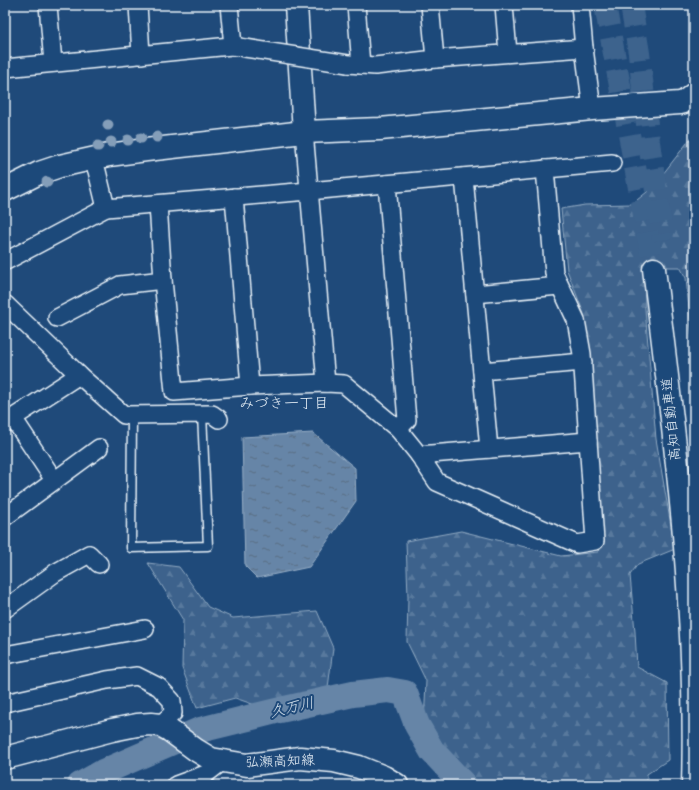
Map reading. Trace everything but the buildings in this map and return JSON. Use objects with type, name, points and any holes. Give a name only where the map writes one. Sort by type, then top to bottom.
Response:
[{"type":"main road","points":[[296,5],[304,132]]},
{"type":"main road","points":[[5,190],[39,173],[60,166],[92,158],[146,150],[304,132],[380,128],[592,109],[680,103],[694,96]]},
{"type":"main road","name":"高知自動車道","points":[[693,785],[692,666],[685,546],[672,419],[660,269],[685,413],[694,516]]},
{"type":"main road","points":[[5,758],[112,730],[137,725],[164,728]]},
{"type":"main road","name":"弘瀬高知線","points":[[164,728],[211,759],[246,764],[300,758],[334,761],[359,767],[384,776],[397,785]]},
{"type":"street","points":[[48,5],[53,63]]},
{"type":"street","points":[[138,5],[141,54]]},
{"type":"street","points":[[229,5],[239,47]]},
{"type":"street","points":[[354,64],[356,5]]},
{"type":"street","points":[[430,5],[435,59]]},
{"type":"street","points":[[504,5],[508,53]]},
{"type":"street","points":[[580,5],[592,109]]},
{"type":"street","points":[[5,68],[141,54],[239,47],[375,66],[435,59],[584,48]]},
{"type":"street","points":[[304,132],[326,383]]},
{"type":"street","points":[[92,158],[97,171],[106,208]]},
{"type":"street","points":[[6,261],[106,208],[309,192],[612,162]]},
{"type":"street","points":[[158,204],[163,280],[174,392],[250,386],[326,383],[344,384],[398,430],[419,455],[437,482],[576,544],[595,541],[583,362],[576,320],[564,293],[559,286],[554,272],[545,169]]},
{"type":"street","points":[[464,177],[489,449]]},
{"type":"street","points":[[387,184],[407,420],[398,430]]},
{"type":"street","points":[[234,198],[250,386]]},
{"type":"street","points":[[57,318],[120,285],[163,280]]},
{"type":"street","points":[[475,294],[559,286]]},
{"type":"street","points":[[5,304],[79,375],[124,415],[212,414],[219,419]]},
{"type":"street","points":[[482,371],[583,362]]},
{"type":"street","points":[[54,480],[9,420],[79,375]]},
{"type":"street","points":[[419,455],[588,441]]},
{"type":"street","points":[[5,518],[54,480],[99,448]]},
{"type":"street","points":[[5,609],[55,573],[89,554],[99,564]]},
{"type":"street","points":[[5,655],[91,632],[145,629]]},
{"type":"street","points":[[5,703],[107,680],[138,676],[160,687],[172,701],[173,713],[164,728]]},
{"type":"street","points":[[176,785],[206,774],[223,761]]},
{"type":"lane","points":[[132,415],[131,548],[208,546],[202,414]]},
{"type":"green space","points":[[694,134],[694,360],[686,278],[680,267],[644,267],[645,309],[656,439],[675,549],[638,564],[630,575],[637,667],[667,683],[668,760],[647,774],[647,784],[649,785],[479,785],[462,772],[424,724],[426,681],[407,642],[408,597],[406,541],[461,531],[561,556],[598,552],[603,541],[584,314],[567,270],[561,209],[585,205],[632,204],[652,188]]},
{"type":"green space","points":[[148,563],[179,567],[208,607],[233,618],[317,611],[333,648],[327,696],[298,708],[258,706],[235,698],[197,708],[182,668],[183,620]]},
{"type":"green space","points":[[235,782],[299,785],[223,785]]},
{"type":"water","points":[[313,433],[355,468],[356,501],[309,567],[257,578],[245,566],[242,437]]},
{"type":"waterway","name":"久万川","points":[[80,785],[103,772],[200,730],[353,694],[388,690],[405,693],[417,725],[432,751],[464,785]]},
{"type":"tunnel","points":[[605,5],[654,269]]},
{"type":"tunnel","points":[[631,5],[639,53],[649,142],[663,240]]},
{"type":"district","name":"みづき一丁目","points":[[284,404]]}]
